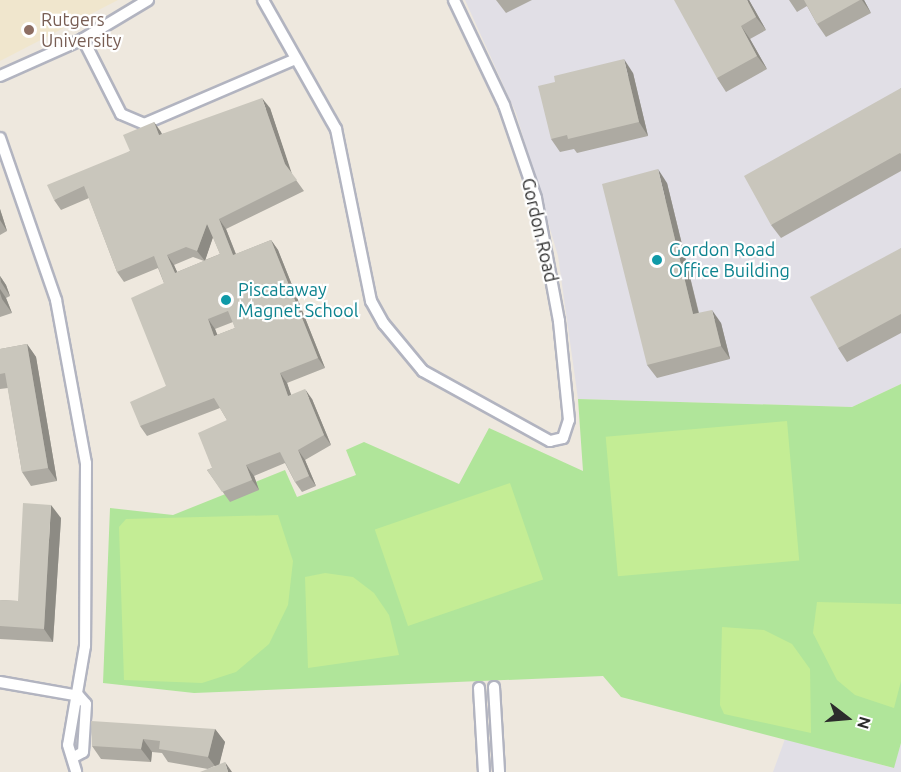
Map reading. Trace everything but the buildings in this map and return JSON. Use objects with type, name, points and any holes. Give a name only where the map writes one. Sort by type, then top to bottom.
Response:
[{"type":"street","points":[[0,76],[83,39],[148,0]]},
{"type":"street","points":[[83,39],[121,114],[144,124],[296,59],[263,0]]},
{"type":"street","name":"Gordon Road","points":[[296,59],[336,129],[370,301],[403,352],[452,390],[538,438],[563,438],[569,420],[559,321],[536,198],[504,105],[454,0]]},
{"type":"street","points":[[0,138],[26,202],[74,375],[88,509],[80,696],[86,704],[83,752],[74,757],[76,772]]},
{"type":"street","points":[[0,682],[80,696]]},
{"type":"street","points":[[494,687],[499,772]]},
{"type":"street","points":[[479,688],[484,772]]},
{"type":"shaded area","name":"Rutgers University","points":[[0,0],[118,0],[0,61]]},
{"type":"shaded area","points":[[465,0],[901,0],[901,384],[852,407],[578,399],[558,256],[516,113]]},
{"type":"shaded area","points":[[785,739],[893,768],[901,743],[901,772],[773,772]]},
{"type":"green space","points":[[901,384],[901,743],[894,768],[621,697],[603,676],[194,693],[103,683],[110,508],[173,515],[285,470],[297,497],[356,475],[346,450],[364,442],[459,484],[489,428],[583,471],[578,399],[852,407]]},
{"type":"green space","points":[[787,421],[799,560],[618,576],[606,437]]},
{"type":"green space","points":[[510,483],[543,579],[408,626],[375,530]]},
{"type":"green space","points":[[278,515],[293,561],[288,605],[269,644],[236,672],[202,683],[124,680],[119,527],[126,519]]},
{"type":"green space","points":[[325,573],[353,577],[374,593],[389,615],[399,655],[308,668],[305,577]]},
{"type":"green space","points":[[817,602],[901,604],[901,681],[894,708],[855,695],[837,680],[813,633]]},
{"type":"green space","points":[[722,627],[764,630],[792,644],[810,669],[811,733],[724,714],[720,705]]},
{"type":"place","name":"Rutgers University","points":[[29,30]]},
{"type":"place","name":"Gordon Road Office Building","points":[[657,260]]},
{"type":"place","name":"Piscataway Magnet School","points":[[226,300]]}]
